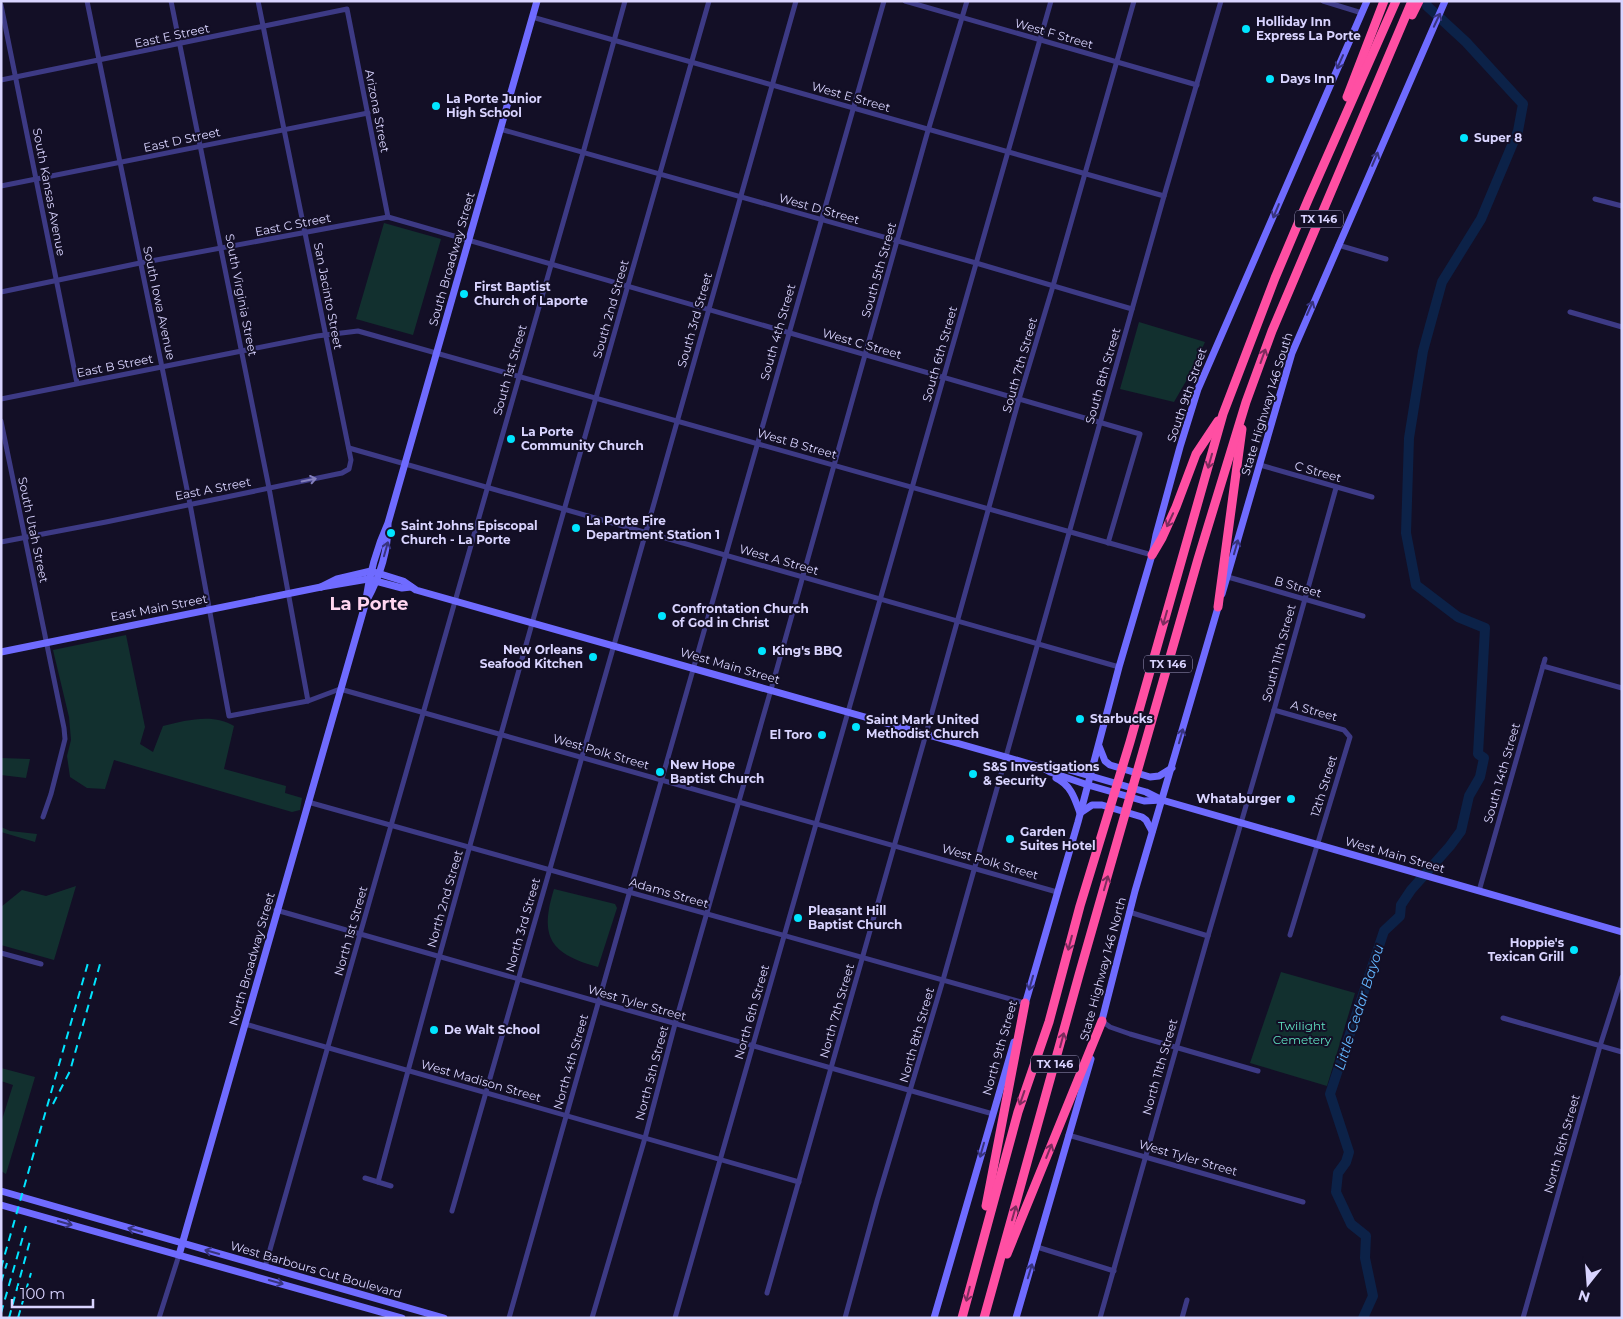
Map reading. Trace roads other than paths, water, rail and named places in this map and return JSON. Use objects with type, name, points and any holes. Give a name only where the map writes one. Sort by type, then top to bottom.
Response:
[{"type":"highway","points":[[1308,200],[1384,1]]},
{"type":"highway","name":"TX 146","points":[[962,1318],[1018,1112],[1049,1022],[1080,906],[1130,742],[1223,414],[1275,278],[1396,1]]},
{"type":"highway","name":"TX 146","points":[[984,1318],[1198,559],[1246,402],[1272,331],[1367,106],[1414,4]]},
{"type":"highway","points":[[1218,607],[1246,402]]},
{"type":"highway","points":[[1152,555],[1176,507],[1196,454],[1223,414]]},
{"type":"highway","points":[[974,1270],[1025,1002]]},
{"type":"highway","points":[[991,1294],[1102,1021]]},
{"type":"main road","name":"South Broadway Street","points":[[368,579],[388,523],[536,1]]},
{"type":"main road","name":"South 9th Street","points":[[1088,785],[1119,667],[1198,388],[1367,1]]},
{"type":"main road","name":"State Highway 146 South","points":[[1162,800],[1292,353],[1445,2]]},
{"type":"main road","name":"South Broadway Street","points":[[376,582],[388,539],[388,523]]},
{"type":"main road","name":"West Main Street","points":[[371,571],[404,581],[411,587]]},
{"type":"main road","name":"East Main Street","points":[[321,587],[337,579],[371,571]]},
{"type":"main road","name":"West Main Street","points":[[368,579],[402,588],[411,587],[1006,756],[1088,785],[1144,801],[1162,800]]},
{"type":"main road","name":"East Main Street","points":[[1,652],[368,579]]},
{"type":"main road","name":"North Broadway Street","points":[[365,605],[368,579]]},
{"type":"main road","name":"North Broadway Street","points":[[179,1255],[340,689],[365,605],[376,582]]},
{"type":"main road","points":[[1098,746],[1101,756],[1110,765],[1150,777],[1160,776],[1172,768]]},
{"type":"main road","name":"West Main Street","points":[[1043,768],[1052,765],[1146,792],[1162,800],[1622,932]]},
{"type":"main road","points":[[1043,768],[1046,772],[1067,785],[1074,796],[1080,814],[1092,805],[1102,805],[1142,817],[1150,825],[1152,831]]},
{"type":"main road","name":"North 9th Street","points":[[934,1318],[1088,785]]},
{"type":"main road","name":"State Highway 146 North","points":[[1016,1318],[1102,1021],[1130,912],[1162,800]]},
{"type":"main road","name":"West Barbours Cut Boulevard","points":[[1,1191],[371,1297],[421,1315],[444,1318]]},
{"type":"main road","points":[[44,1218],[48,1204]]},
{"type":"main road","name":"West Barbours Cut Boulevard","points":[[1,1205],[402,1318]]},
{"type":"main road","points":[[367,1308],[371,1297]]},
{"type":"street","name":"South Iowa Avenue","points":[[87,1],[190,504],[229,716],[308,700]]},
{"type":"street","name":"South Virginia Street","points":[[170,1],[242,351],[308,700]]},
{"type":"street","name":"San Jacinto Street","points":[[258,1],[349,448]]},
{"type":"street","name":"South 1st Street","points":[[456,600],[625,1]]},
{"type":"street","name":"South 2nd Street","points":[[532,622],[710,1]]},
{"type":"street","name":"South 3rd Street","points":[[614,645],[796,1]]},
{"type":"street","name":"South 4th Street","points":[[693,668],[820,219],[884,1]]},
{"type":"street","name":"West F Street","points":[[905,1],[1197,85]]},
{"type":"street","name":"South 5th Street","points":[[771,690],[967,1]]},
{"type":"street","name":"South 6th Street","points":[[847,711],[1050,1]]},
{"type":"street","name":"South 7th Street","points":[[926,734],[1134,1]]},
{"type":"street","name":"South 8th Street","points":[[1006,756],[1221,1]]},
{"type":"street","points":[[1323,1],[1362,12]]},
{"type":"street","name":"South Kansas Avenue","points":[[1,5],[77,383]]},
{"type":"street","name":"East E Street","points":[[1,80],[347,9]]},
{"type":"street","name":"Arizona Street","points":[[347,9],[388,218]]},
{"type":"street","name":"West E Street","points":[[532,17],[1164,196]]},
{"type":"street","name":"East D Street","points":[[1,186],[368,113]]},
{"type":"street","name":"West D Street","points":[[500,129],[976,263],[1132,309]]},
{"type":"street","points":[[1595,199],[1622,206]]},
{"type":"street","name":"East C Street","points":[[1,292],[140,263],[388,218],[468,241]]},
{"type":"street","name":"West C Street","points":[[468,241],[1140,434],[1108,543]]},
{"type":"street","points":[[1338,245],[1386,259]]},
{"type":"street","points":[[1570,312],[1622,326]]},
{"type":"street","name":"East B Street","points":[[1,398],[326,334],[358,331],[437,353]]},
{"type":"street","name":"West B Street","points":[[437,353],[1152,555]]},
{"type":"street","name":"South Utah Street","points":[[1,421],[65,739],[43,817]]},
{"type":"street","points":[[349,448],[405,464]]},
{"type":"street","name":"East A Street","points":[[1,542],[342,473],[349,469],[351,460],[349,448]]},
{"type":"street","name":"West A Street","points":[[405,464],[1119,667]]},
{"type":"street","name":"C Street","points":[[1260,465],[1372,497]]},
{"type":"street","name":"South 11th Street","points":[[1242,822],[1336,488]]},
{"type":"street","name":"B Street","points":[[1228,577],[1363,616]]},
{"type":"street","name":"North 1st Street","points":[[265,1267],[456,600]]},
{"type":"street","name":"North 2nd Street","points":[[378,1182],[532,622]]},
{"type":"street","name":"North 3rd Street","points":[[452,1211],[614,645]]},
{"type":"street","name":"South 14th Street","points":[[1479,891],[1545,659]]},
{"type":"street","points":[[1543,666],[1621,686]]},
{"type":"street","name":"North 4th Street","points":[[508,1318],[693,668]]},
{"type":"street","points":[[308,700],[340,689]]},
{"type":"street","name":"West Polk Street","points":[[340,689],[1058,892]]},
{"type":"street","name":"North 5th Street","points":[[592,1318],[645,1138],[675,1024],[771,690]]},
{"type":"street","name":"A Street","points":[[1274,710],[1344,730],[1348,734]]},
{"type":"street","name":"North 6th Street","points":[[675,1318],[847,711]]},
{"type":"street","name":"North 7th Street","points":[[767,1293],[926,734]]},
{"type":"street","name":"12th Street","points":[[1290,935],[1316,844],[1350,737],[1348,734]]},
{"type":"street","name":"North 8th Street","points":[[845,1318],[1006,756]]},
{"type":"street","name":"Adams Street","points":[[308,802],[1025,1002]]},
{"type":"street","name":"North 11th Street","points":[[1100,1318],[1242,822]]},
{"type":"street","name":"West Tyler Street","points":[[276,910],[993,1114]]},
{"type":"street","points":[[1130,912],[1208,936]]},
{"type":"street","points":[[1,953],[41,964]]},
{"type":"street","name":"North 16th Street","points":[[1523,1318],[1600,1046],[1622,977]]},
{"type":"street","points":[[1503,1018],[1622,1052]]},
{"type":"street","points":[[1102,1021],[1110,1027],[1258,1071]]},
{"type":"street","name":"West Madison Street","points":[[245,1024],[798,1182]]},
{"type":"street","name":"West Tyler Street","points":[[1068,1135],[1303,1202]]},
{"type":"street","points":[[365,1178],[391,1186]]},
{"type":"street","points":[[1037,1247],[1114,1271]]},
{"type":"street","name":"North Broadway Street","points":[[159,1318],[179,1255]]},
{"type":"street","points":[[1182,1318],[1187,1300]]},
{"type":"waterway","name":"Little Cedar Bayou","points":[[1363,1318],[1373,1296],[1365,1258],[1366,1236],[1351,1224],[1336,1192],[1338,1173],[1346,1162],[1349,1152],[1330,1094],[1384,931],[1400,916],[1401,905],[1411,890],[1461,831],[1469,796],[1480,777],[1484,758],[1478,754],[1485,628],[1458,617],[1416,585],[1406,533],[1409,438],[1423,351],[1442,282],[1481,219],[1518,131],[1523,104],[1466,42],[1427,6],[1426,1]]},
{"type":"railway","points":[[1,1268],[88,963]]},
{"type":"railway","points":[[53,1104],[70,1071],[100,964]]},
{"type":"railway","points":[[1,1313],[26,1226]]},
{"type":"railway","points":[[9,1318],[31,1237]]},
{"type":"railway","points":[[1,1282],[7,1263]]},
{"type":"railway","points":[[18,1318],[31,1273]]},
{"type":"place","name":"Holliday Inn Express La Porte","points":[[1246,29]]},
{"type":"place","name":"Days Inn","points":[[1270,79]]},
{"type":"place","name":"La Porte Junior High School","points":[[436,106]]},
{"type":"place","name":"Super 8","points":[[1464,138]]},
{"type":"place","name":"First Baptist Church of Laporte","points":[[464,294]]},
{"type":"place","name":"La Porte Community Church","points":[[511,439]]},
{"type":"place","name":"La Porte Fire Department Station 1","points":[[576,528]]},
{"type":"place","name":"Saint Johns Episcopal Church - La Porte","points":[[391,533]]},
{"type":"place","name":"Confrontation Church of God in Christ","points":[[662,616]]},
{"type":"place","name":"King's BBQ","points":[[762,651]]},
{"type":"place","name":"New Orleans Seafood Kitchen","points":[[593,657]]},
{"type":"place","name":"Starbucks","points":[[1080,719]]},
{"type":"place","name":"Saint Mark United Methodist Church","points":[[856,727]]},
{"type":"place","name":"El Toro","points":[[822,735]]},
{"type":"place","name":"New Hope Baptist Church","points":[[660,772]]},
{"type":"place","name":"S&S Investigations & Security","points":[[973,774]]},
{"type":"place","name":"Whataburger","points":[[1291,799]]},
{"type":"place","name":"Garden Suites Hotel","points":[[1010,839]]},
{"type":"place","name":"Pleasant Hill Baptist Church","points":[[798,918]]},
{"type":"place","name":"Hoppie's Texican Grill","points":[[1574,950]]},
{"type":"place","name":"De Walt School","points":[[434,1030]]},
{"type":"district","name":"La Porte","points":[[369,604]]},
{"type":"park label","name":"Twilight Cemetery","points":[[1302,1033]]}]
